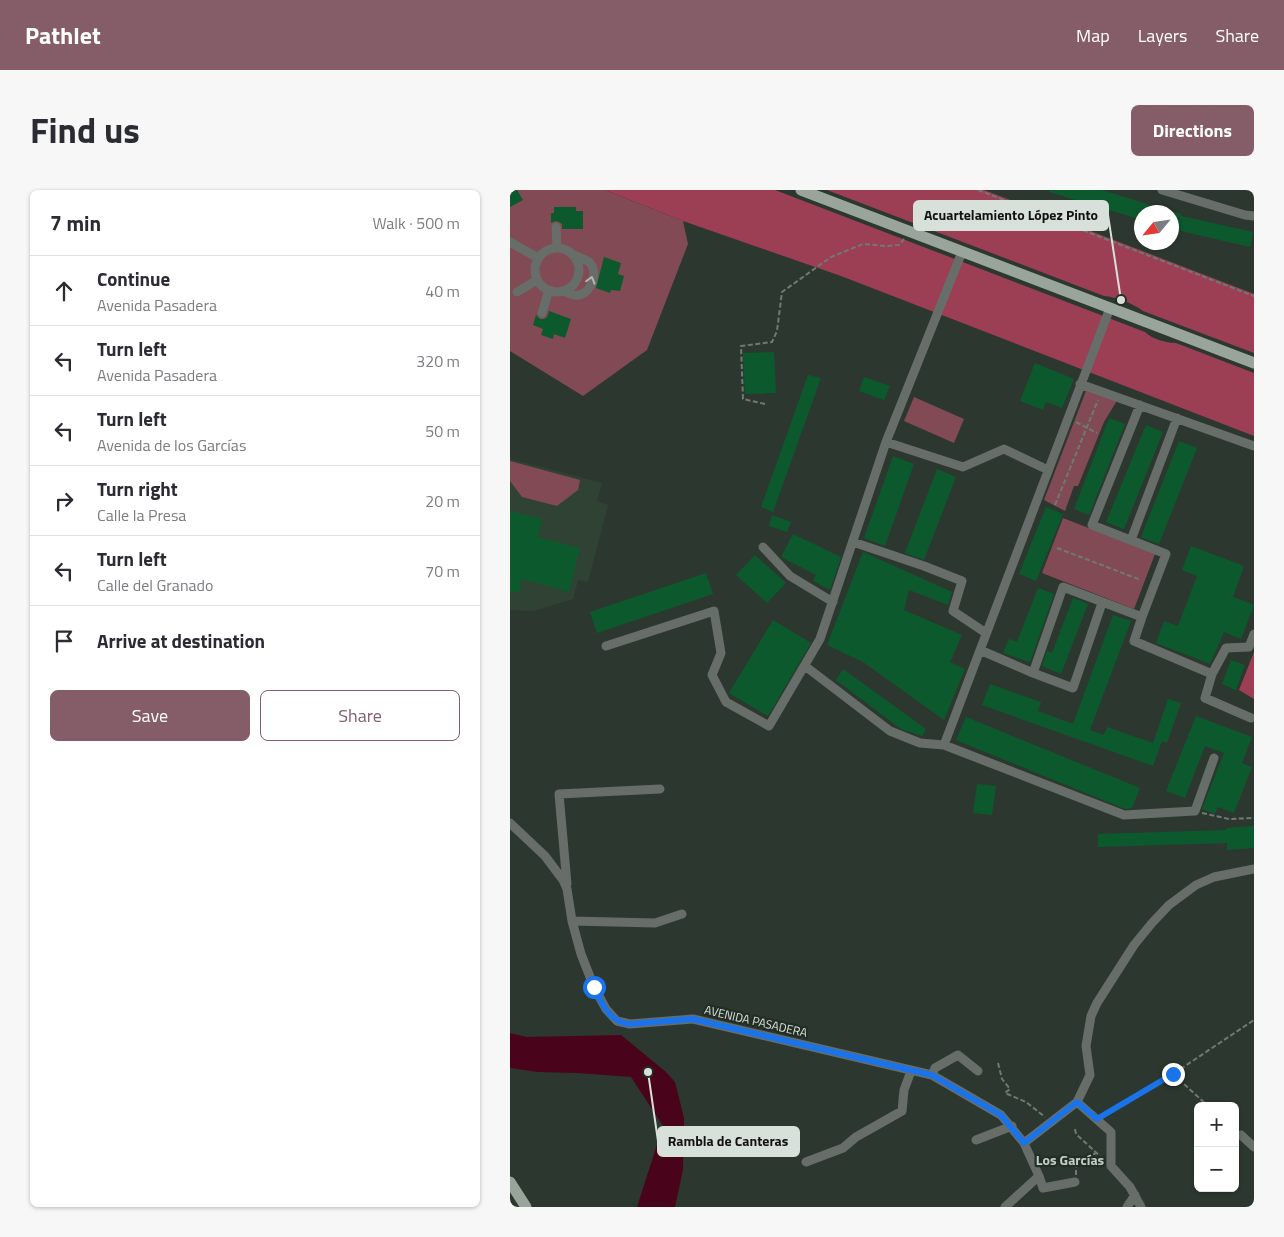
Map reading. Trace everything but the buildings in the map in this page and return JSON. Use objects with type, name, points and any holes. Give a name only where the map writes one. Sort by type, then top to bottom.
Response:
[{"type":"main road","points":[[801,190],[1254,363]]},
{"type":"main road","points":[[510,1182],[526,1207]]},
{"type":"street","points":[[1164,190],[1245,215],[1254,216]]},
{"type":"street","points":[[556,227],[557,248]]},
{"type":"street","points":[[510,242],[538,258]]},
{"type":"street","points":[[557,248],[563,248],[573,254],[589,262],[593,268],[594,275],[586,292],[578,295],[549,290],[542,286],[535,273],[538,258],[546,250],[557,248]]},
{"type":"street","points":[[606,646],[714,612],[721,653],[712,675],[726,702],[770,726],[820,639],[886,442],[962,252]]},
{"type":"street","points":[[563,291],[570,288],[578,276],[579,268],[573,254]]},
{"type":"street","points":[[517,292],[538,280]]},
{"type":"street","points":[[542,313],[549,290]]},
{"type":"street","points":[[944,745],[1110,308]]},
{"type":"street","points":[[1080,384],[1254,446]]},
{"type":"street","points":[[1140,404],[1092,524],[1166,554],[1134,641],[1212,674]]},
{"type":"street","points":[[1131,540],[1177,418]]},
{"type":"street","points":[[886,442],[963,467],[1004,449],[1048,470]]},
{"type":"street","points":[[852,542],[962,581],[954,611],[986,633]]},
{"type":"street","points":[[763,547],[790,576],[832,602]]},
{"type":"street","points":[[1033,673],[1063,587],[1142,617]]},
{"type":"street","points":[[980,650],[1072,688],[1102,602]]},
{"type":"street","points":[[1251,718],[1205,698],[1212,674],[1226,648],[1249,647],[1254,634]]},
{"type":"street","points":[[805,666],[890,731],[920,743],[944,745],[1124,815],[1195,811],[1214,758]]},
{"type":"street","points":[[567,889],[559,794],[660,789]]},
{"type":"street","name":"AVENIDA PASADERA","points":[[510,823],[545,856],[567,889],[572,921],[581,954],[594,987],[606,1009],[617,1021],[630,1024],[693,1019],[932,1075],[1001,1115],[1012,1126],[1024,1143],[1039,1176]]},
{"type":"street","points":[[1024,1143],[1077,1102],[1090,1075],[1086,1046],[1091,1016],[1097,1003],[1134,946],[1165,909],[1188,890],[1214,877],[1254,869]]},
{"type":"street","points":[[572,921],[655,923],[682,914]]},
{"type":"street","points":[[932,1075],[935,1068],[958,1055],[978,1072]]},
{"type":"street","points":[[806,1162],[842,1148],[856,1137],[902,1112],[904,1090],[911,1071]]},
{"type":"street","points":[[1077,1102],[1111,1132],[1111,1166],[1130,1187],[1141,1207]]},
{"type":"street","points":[[976,1140],[1012,1126]]},
{"type":"street","points":[[1241,1135],[1254,1147]]},
{"type":"street","points":[[1005,1207],[1039,1176],[1043,1188],[1075,1182]]},
{"type":"street","points":[[1127,1207],[1135,1195]]},
{"type":"path","points":[[978,190],[1254,296]]},
{"type":"path","points":[[765,404],[743,399],[741,346],[772,342],[777,330],[782,292],[831,257],[863,244],[899,245],[904,240],[907,231]]},
{"type":"path","points":[[1055,505],[1102,391]]},
{"type":"path","points":[[1068,417],[1096,433]]},
{"type":"path","points":[[1057,548],[1141,580]]},
{"type":"path","points":[[1195,811],[1229,819],[1254,818]]},
{"type":"path","points":[[1097,1119],[1173,1074],[1254,1020]]},
{"type":"path","points":[[998,1063],[1002,1080],[1010,1089],[1005,1093],[1026,1102],[1049,1120]]},
{"type":"path","points":[[1173,1074],[1204,1102]]},
{"type":"path","points":[[1075,1129],[1076,1134],[1111,1166]]},
{"type":"path","points":[[1075,1182],[1076,1163],[1096,1153]]},
{"type":"shaded area","points":[[510,190],[605,190],[683,221],[688,244],[647,350],[583,396],[510,351]]},
{"type":"shaded area","points":[[605,190],[775,190],[1145,332],[1155,339],[1176,343],[1254,373],[1254,436],[841,276],[683,221]]},
{"type":"shaded area","points":[[827,190],[984,190],[1134,248],[1134,250],[1140,250],[1254,294],[1254,353],[1143,311],[1124,301],[1104,296]]},
{"type":"shaded area","points":[[1087,388],[1118,399],[1104,422],[1078,486],[1074,486],[1065,511],[1044,500]]},
{"type":"shaded area","points":[[914,397],[964,419],[954,443],[904,421]]},
{"type":"shaded area","points":[[510,459],[602,483],[597,501],[608,505],[588,582],[578,580],[573,599],[533,611],[510,610]]},
{"type":"shaded area","points":[[510,461],[580,480],[578,490],[557,506],[522,497],[510,481]]},
{"type":"shaded area","points":[[1063,518],[1155,554],[1134,609],[1042,573]]},
{"type":"shaded area","points":[[1254,652],[1254,699],[1239,690]]},
{"type":"shaded area","points":[[510,1033],[527,1037],[621,1035],[666,1072],[675,1082],[684,1118],[683,1170],[675,1207],[637,1207],[663,1126],[631,1077],[538,1072],[510,1068]]},
{"type":"place","name":"Acuartelamiento López Pinto","points":[[1121,300]]},
{"type":"place","name":"Rambla de Canteras","points":[[648,1072]]},
{"type":"district","name":"Los Garcías","points":[[1070,1159]]},
{"type":"route","points":[[594,987],[610,1015],[623,1024],[693,1019],[932,1075],[1001,1115],[1012,1126],[1024,1143],[1077,1102],[1097,1119],[1173,1074]]}]
